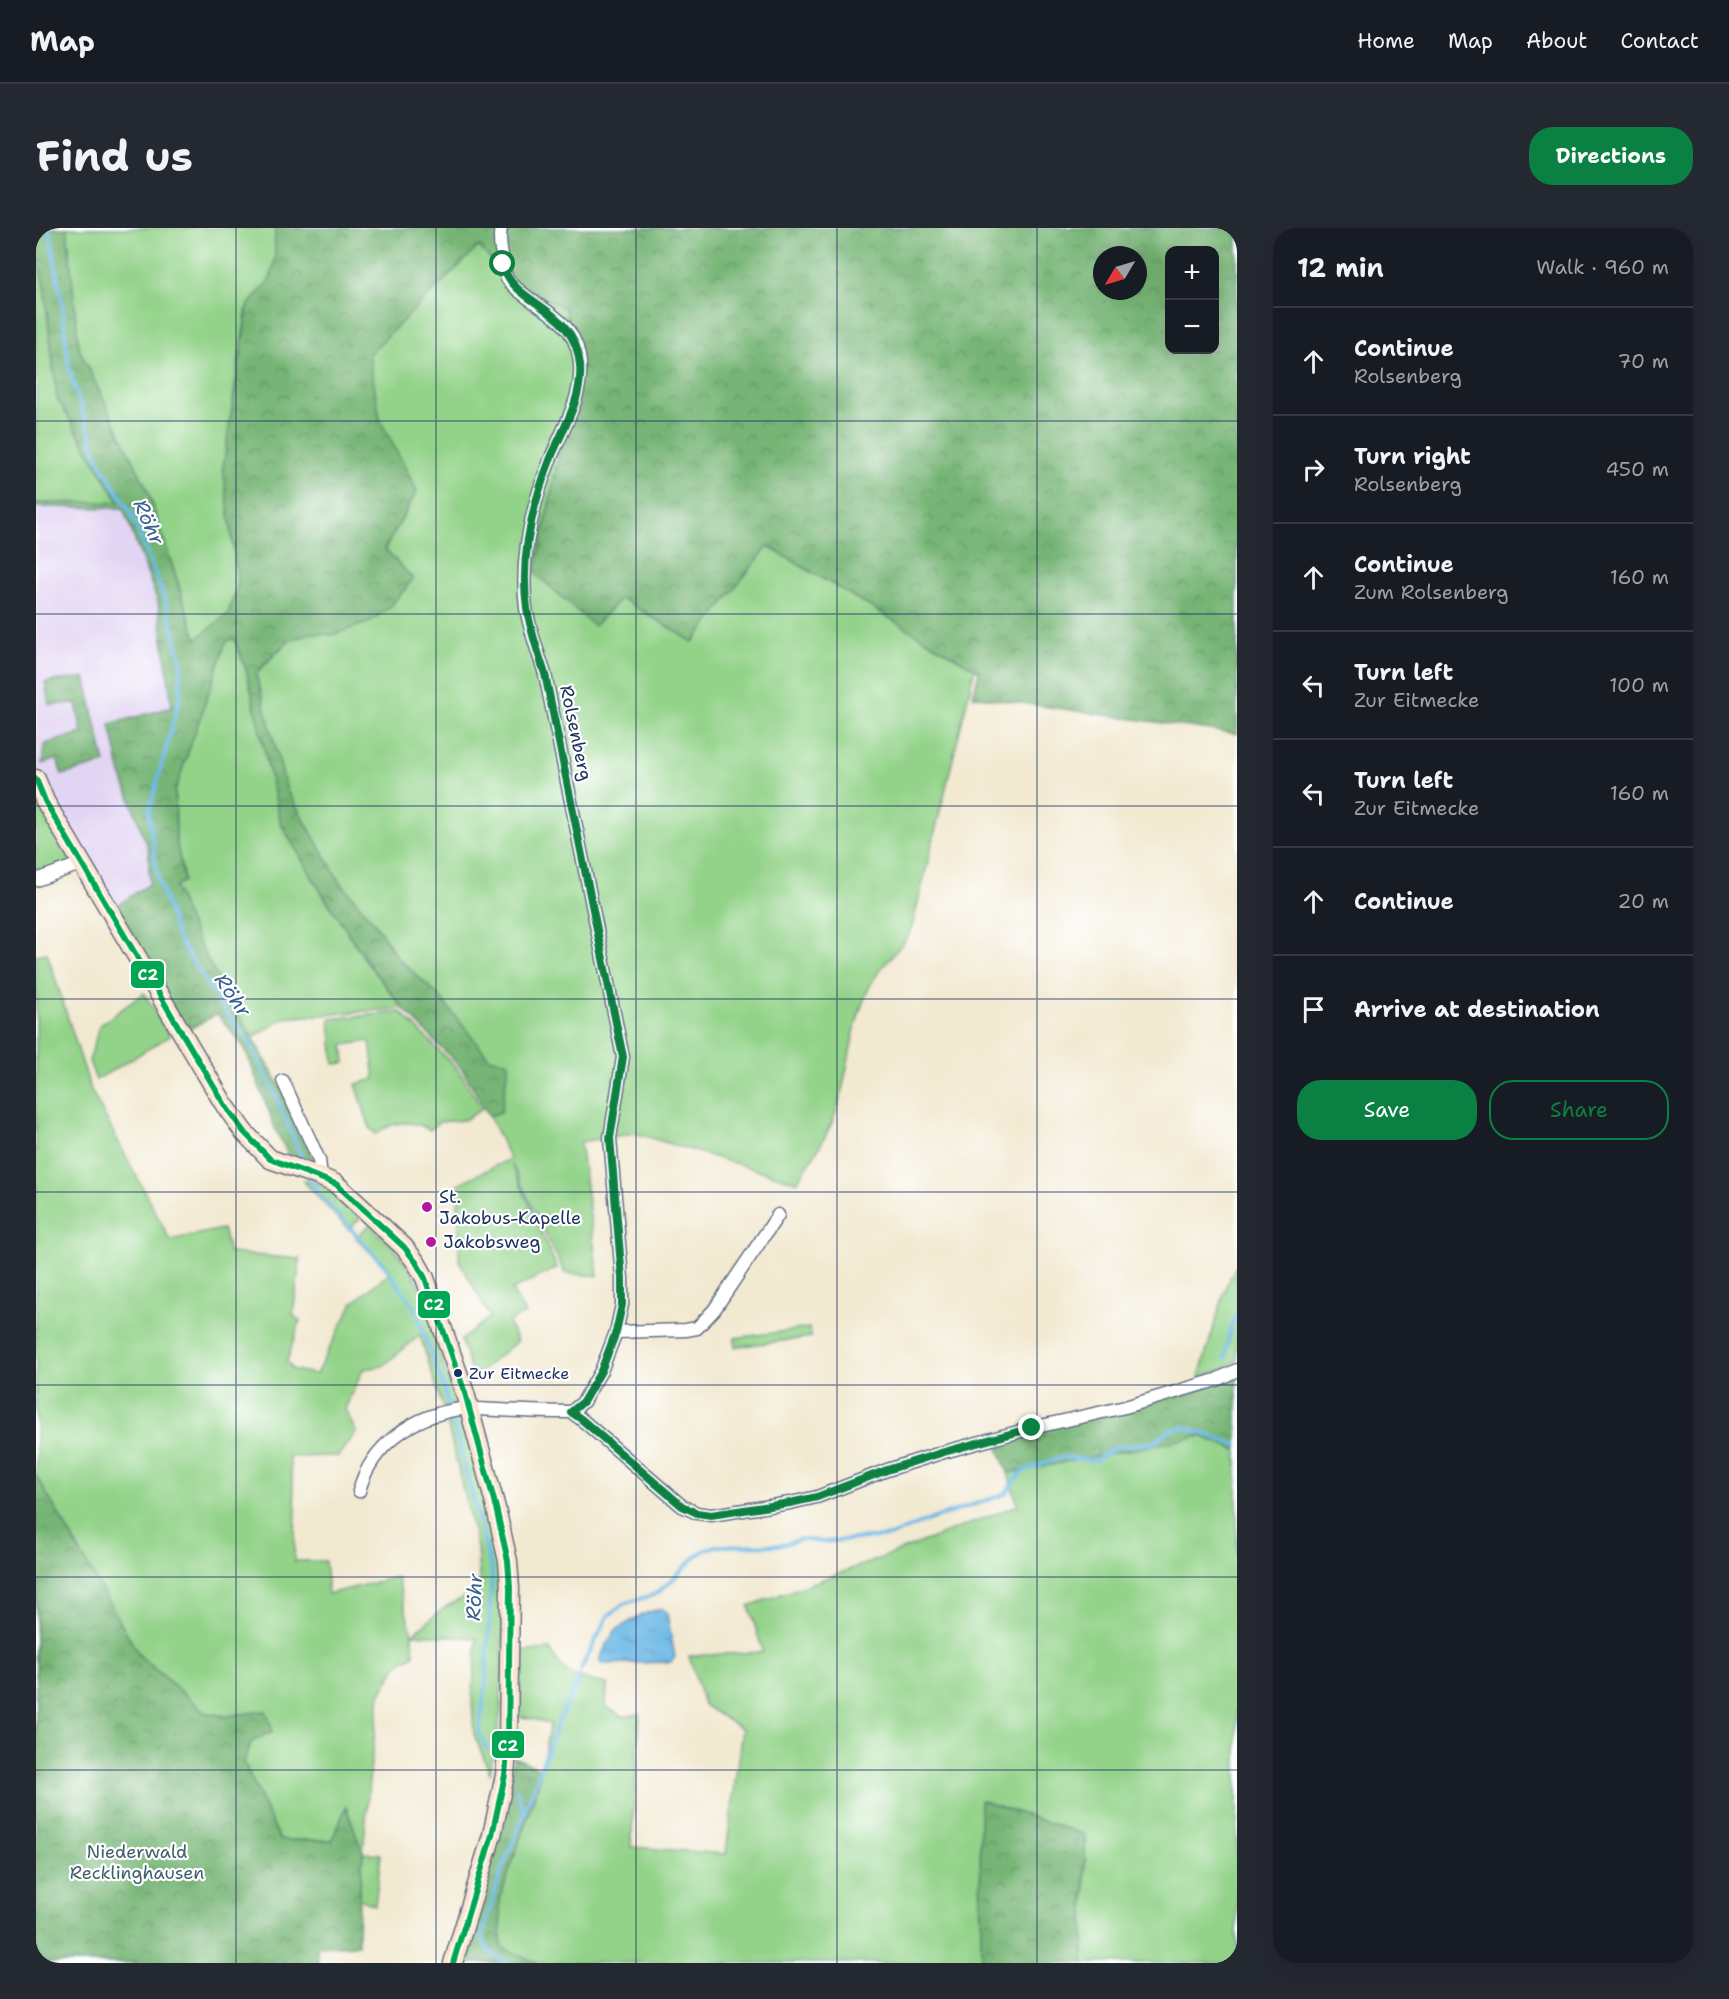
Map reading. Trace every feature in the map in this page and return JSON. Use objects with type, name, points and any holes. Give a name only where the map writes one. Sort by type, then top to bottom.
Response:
[{"type":"main road","points":[[36,779],[45,801],[232,1116],[256,1147],[270,1159],[336,1184],[404,1247],[421,1270],[438,1314],[496,1508],[508,1561],[510,1588],[510,1714],[505,1775],[492,1835],[453,1963]]},
{"type":"street","name":"Rolsenberg","points":[[501,228],[500,246],[509,281],[563,324],[573,338],[580,364],[580,381],[576,399],[549,462],[536,501],[526,554],[524,590],[531,627],[547,684],[623,1057],[610,1138],[623,1297],[616,1332],[601,1371],[580,1405],[571,1412]]},
{"type":"street","points":[[36,880],[83,863]]},
{"type":"street","points":[[283,1081],[319,1160],[320,1168],[317,1175]]},
{"type":"street","points":[[616,1332],[697,1328],[714,1310],[778,1215]]},
{"type":"street","points":[[359,1491],[364,1475],[372,1462],[394,1436],[420,1421],[465,1409],[571,1412],[682,1506],[703,1515],[760,1508],[817,1497],[887,1470],[993,1439],[1125,1407],[1216,1380],[1237,1370]]},
{"type":"shaded area","points":[[36,507],[123,508],[158,602],[172,707],[110,724],[120,771],[149,851],[149,884],[113,908],[36,793]]},
{"type":"green space","points":[[36,228],[67,228],[79,349],[148,491],[196,639],[228,614],[238,585],[223,467],[248,306],[270,279],[275,260],[275,228],[1237,228],[1237,734],[973,696],[979,671],[768,546],[693,642],[621,598],[594,626],[535,573],[577,366],[565,308],[509,281],[479,246],[369,354],[380,420],[417,491],[385,549],[413,579],[391,606],[370,622],[332,635],[311,633],[288,641],[256,674],[287,791],[340,882],[376,925],[398,958],[438,995],[489,1058],[509,1062],[501,1112],[489,1116],[462,1069],[403,1008],[369,965],[320,890],[281,824],[247,673],[234,638],[226,642],[175,791],[176,839],[184,881],[175,886],[196,938],[284,1094],[317,1168],[293,1163],[277,1133],[244,1047],[217,1014],[186,1031],[113,908],[149,884],[149,851],[120,771],[110,724],[172,707],[158,602],[123,508],[36,507],[36,503],[119,502],[57,398],[44,286],[36,251]]},
{"type":"green space","points":[[67,228],[275,228],[275,260],[270,280],[247,306],[223,467],[238,584],[228,614],[196,639],[148,491],[79,349]]},
{"type":"green space","points":[[479,246],[509,281],[565,308],[577,366],[535,573],[593,625],[620,597],[693,642],[767,546],[975,668],[911,931],[877,974],[868,990],[854,1034],[837,1109],[824,1138],[797,1182],[635,1133],[580,1142],[598,1276],[565,1273],[512,1165],[557,1268],[512,1290],[525,1314],[508,1322],[517,1341],[473,1378],[461,1340],[490,1317],[459,1260],[458,1184],[510,1159],[489,1116],[501,1112],[489,1058],[438,995],[398,958],[376,925],[340,882],[287,791],[256,674],[288,641],[311,633],[332,635],[413,579],[385,549],[417,491],[380,420],[369,354]]},
{"type":"green space","points":[[36,251],[44,285],[57,398],[120,503],[36,503]]},
{"type":"green space","points":[[234,638],[247,673],[281,824],[320,890],[369,965],[403,1008],[284,1018],[252,1038],[190,926],[174,886],[184,881],[176,839],[175,791],[225,642]]},
{"type":"green space","points":[[85,677],[105,763],[62,775],[57,759],[42,764],[44,744],[82,733],[76,703],[49,705],[45,682]]},
{"type":"green space","points":[[36,793],[76,860],[36,876]]},
{"type":"green space","points":[[47,953],[91,1090],[170,1240],[223,1229],[229,1253],[300,1259],[293,1315],[300,1321],[287,1361],[293,1370],[316,1374],[353,1303],[390,1272],[356,1238],[369,1225],[395,1249],[416,1278],[434,1325],[440,1354],[456,1404],[443,1408],[420,1335],[383,1366],[363,1369],[345,1409],[356,1432],[338,1456],[289,1457],[296,1509],[294,1561],[325,1561],[328,1594],[397,1577],[412,1634],[414,1655],[397,1665],[380,1695],[370,1771],[363,1853],[346,1807],[332,1840],[291,1840],[36,1963],[36,1576],[279,1837],[244,1763],[266,1711],[227,1716],[206,1713],[139,1655],[36,1475],[36,955]]},
{"type":"green space","points":[[144,993],[170,1036],[96,1080],[89,1061],[100,1025]]},
{"type":"green space","points":[[401,1012],[459,1071],[482,1109],[464,1120],[439,1122],[430,1130],[409,1123],[389,1126],[376,1134],[370,1128],[356,1084],[375,1079],[370,1041],[343,1045],[345,1063],[334,1064],[330,1019]]},
{"type":"green space","points":[[303,1181],[327,1188],[361,1217],[349,1230]]},
{"type":"green space","points":[[1237,1264],[1237,1361],[1223,1369],[1199,1377],[1226,1286]]},
{"type":"green space","points":[[809,1328],[812,1337],[735,1347],[735,1338]]},
{"type":"green space","points":[[1237,1375],[1237,1450],[1201,1436],[1008,1473],[996,1443]]},
{"type":"green space","points":[[462,1414],[490,1511],[501,1567],[504,1602],[501,1711],[490,1773],[474,1734],[472,1701],[477,1638],[412,1634],[447,1606],[480,1589],[477,1547],[446,1418]]},
{"type":"green space","points":[[1201,1436],[1237,1450],[1237,1963],[1084,1963],[1085,1835],[980,1800],[981,1963],[537,1963],[501,1948],[500,1899],[538,1785],[550,1723],[518,1716],[518,1652],[550,1649],[561,1666],[572,1675],[607,1684],[606,1707],[622,1716],[640,1714],[631,1847],[726,1854],[742,1729],[704,1705],[689,1656],[763,1652],[749,1606],[1018,1505],[1008,1473]]},
{"type":"green space","name":"Niederwald Recklinghausen","points":[[36,1475],[139,1655],[206,1713],[227,1716],[266,1711],[273,1731],[251,1742],[244,1763],[280,1840],[332,1840],[346,1807],[363,1853],[358,1945],[317,1947],[318,1963],[36,1963]]},
{"type":"green space","points":[[514,1757],[541,1769],[538,1785],[500,1899],[501,1947],[537,1963],[463,1963],[504,1824]]},
{"type":"green space","points":[[980,1800],[1085,1835],[1084,1963],[981,1963]]},
{"type":"green space","points":[[363,1853],[381,1854],[375,1905],[359,1899]]},
{"type":"water","points":[[662,1608],[667,1614],[675,1657],[671,1662],[602,1664],[600,1657],[615,1631],[641,1615]]},
{"type":"waterway","name":"Röhr","points":[[49,228],[62,303],[69,369],[99,461],[131,513],[164,597],[181,661],[180,697],[149,812],[157,875],[178,939],[225,1011],[249,1041],[276,1096],[304,1163]]},
{"type":"waterway","name":"Röhr","points":[[310,1179],[316,1191],[385,1266],[414,1307],[442,1382],[492,1570],[486,1682],[479,1733],[487,1749]]},
{"type":"waterway","points":[[1225,1358],[1230,1329],[1237,1313]]},
{"type":"waterway","points":[[581,1669],[608,1616],[623,1604],[656,1594],[694,1558],[703,1551],[716,1546],[781,1545],[801,1539],[823,1542],[890,1536],[1005,1494],[1023,1471],[1063,1457],[1094,1461],[1116,1447],[1154,1443],[1168,1431],[1184,1427],[1237,1445]]},
{"type":"waterway","points":[[525,1812],[555,1729],[580,1676]]},
{"type":"waterway","name":"Röhr","points":[[508,1963],[490,1952],[482,1937],[501,1872],[525,1813],[517,1791]]},
{"type":"transit line","name":"C2","points":[[36,779],[45,801],[224,1104],[244,1132],[270,1159],[336,1184],[404,1247],[425,1278],[465,1393],[496,1508],[508,1561],[510,1588],[508,1743],[505,1775],[492,1835],[453,1963]]},
{"type":"place","name":"St. Jakobus-Kapelle","points":[[427,1207]]},
{"type":"place","name":"Jakobsweg","points":[[431,1242]]},
{"type":"place","name":"Zur Eitmecke","points":[[458,1373]]},
{"type":"route","points":[[503,264],[509,281],[563,324],[573,338],[579,355],[580,381],[576,399],[549,462],[536,501],[526,554],[524,590],[532,635],[545,674],[623,1057],[610,1138],[622,1278],[622,1305],[616,1332],[601,1371],[583,1402],[571,1412],[682,1506],[703,1515],[760,1508],[817,1497],[887,1470],[1032,1428]]}]
